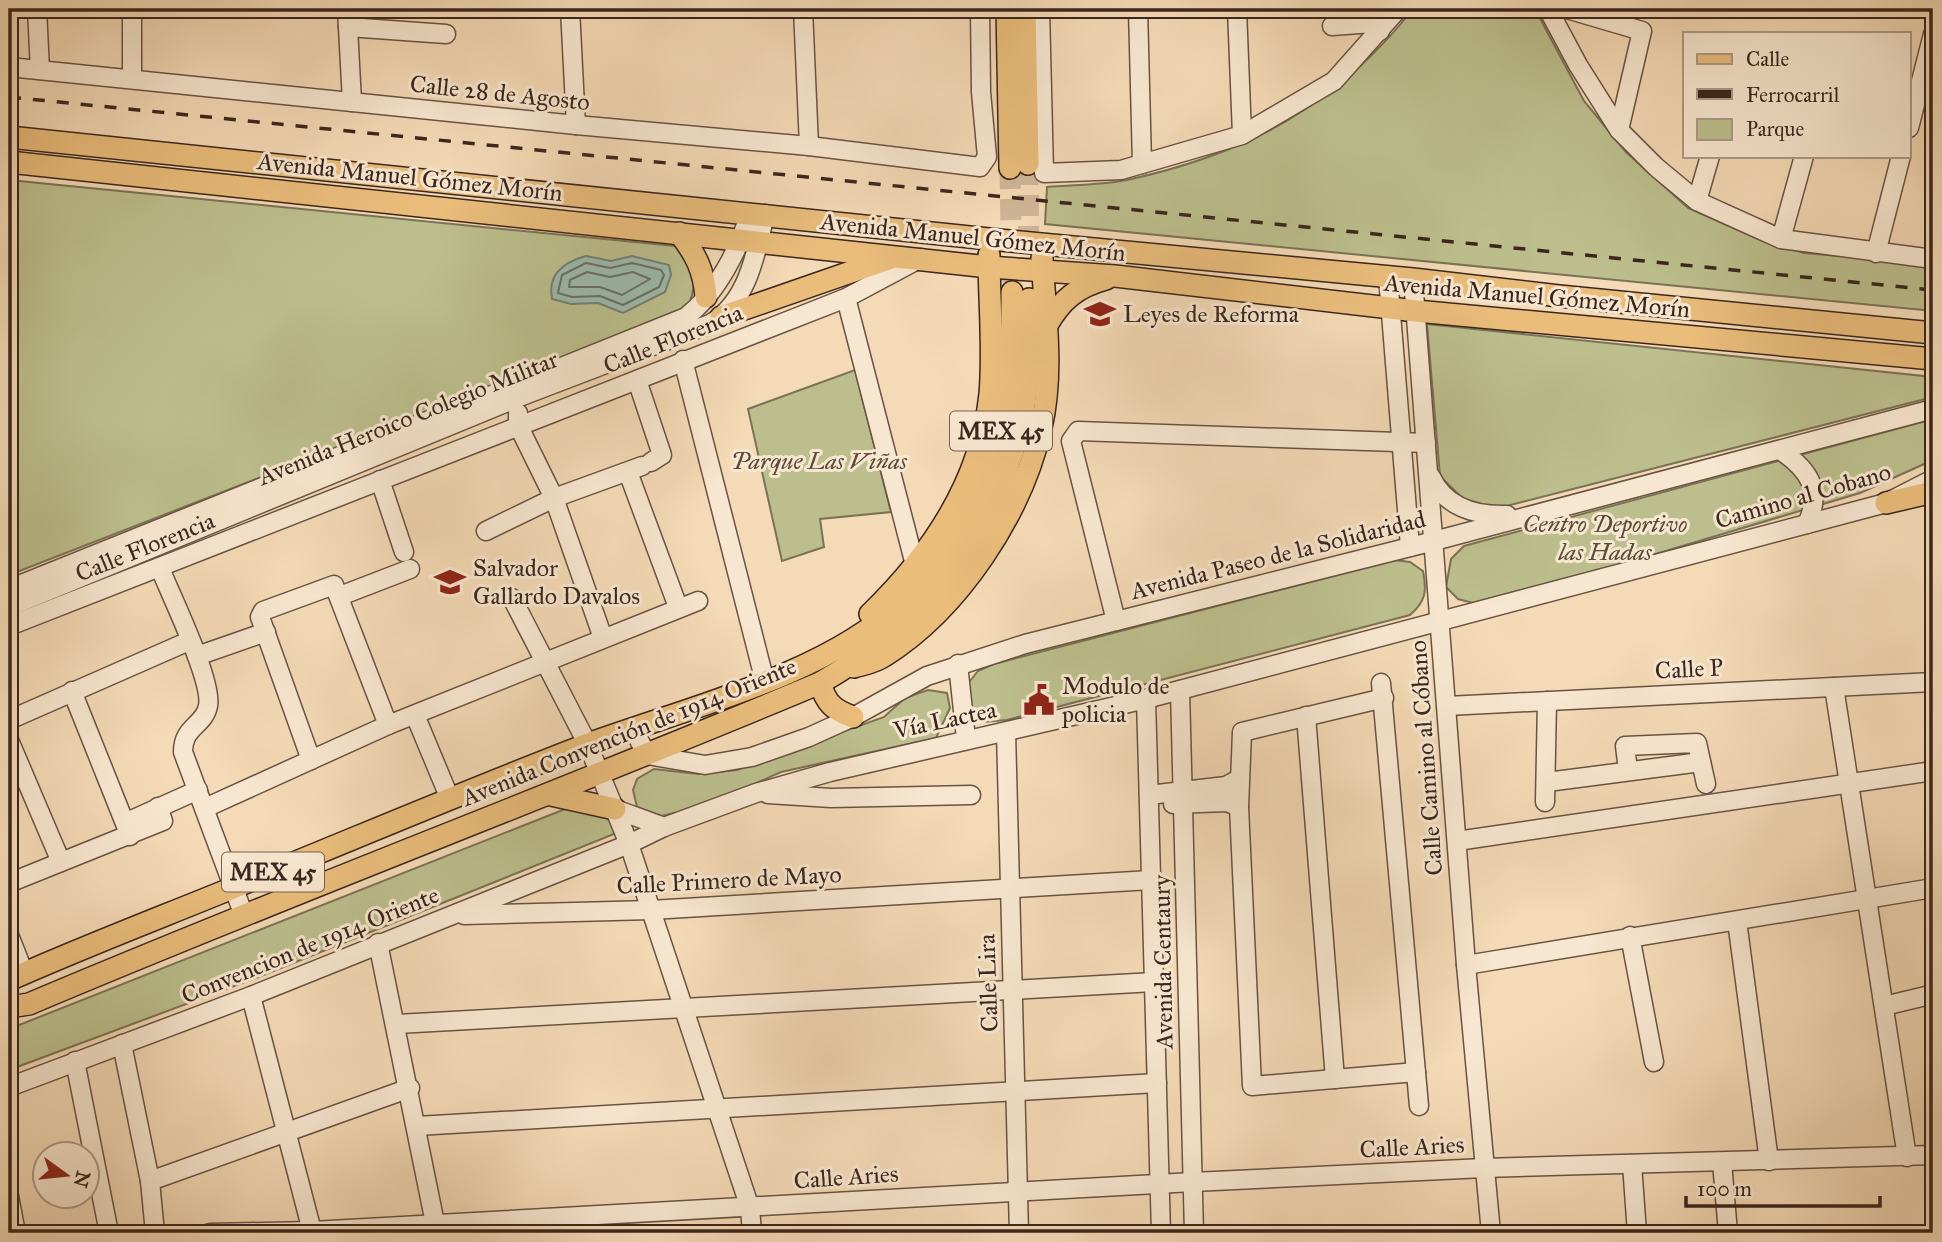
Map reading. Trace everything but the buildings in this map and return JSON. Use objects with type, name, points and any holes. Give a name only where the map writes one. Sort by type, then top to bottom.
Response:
[{"type":"main road","points":[[1007,9],[1027,168]]},
{"type":"main road","points":[[1025,9],[1027,168]]},
{"type":"main road","name":"Avenida Manuel Gómez Morín","points":[[9,137],[989,239],[1413,279],[1933,333]]},
{"type":"main road","name":"Avenida Manuel Gómez Morín","points":[[9,162],[989,267],[1115,276],[1416,311],[1933,359]]},
{"type":"main road","points":[[222,184],[243,178],[306,184],[315,182],[323,168]]},
{"type":"main road","points":[[679,233],[695,254],[704,278],[706,297]]},
{"type":"main road","points":[[830,651],[915,565],[948,523],[971,474],[982,436],[991,370],[989,239]]},
{"type":"main road","points":[[839,672],[883,657],[960,589],[995,539],[1030,467],[1041,427],[1047,380],[1047,325],[1041,244]]},
{"type":"main road","points":[[721,317],[896,256]]},
{"type":"main road","points":[[1047,325],[1058,306],[1071,293],[1115,276]]},
{"type":"main road","name":"Avenida Convención de 1914 Oriente","points":[[16,976],[450,799],[588,745],[765,682],[830,651],[900,604],[942,556],[982,491],[993,461],[1008,400],[1012,348],[1021,295],[1029,358],[1021,425],[991,508],[957,562],[918,608],[839,672],[551,795],[243,913],[19,1005]]},
{"type":"main road","points":[[1886,503],[1933,492]]},
{"type":"main road","points":[[820,682],[824,698],[833,710],[853,718]]},
{"type":"main road","points":[[551,795],[615,809]]},
{"type":"street","points":[[37,9],[40,70]]},
{"type":"street","points":[[132,9],[132,78]]},
{"type":"street","points":[[570,9],[576,125]]},
{"type":"street","points":[[803,9],[809,146]]},
{"type":"street","name":"Calle 28 de Agosto","points":[[9,67],[809,146],[980,167],[987,156],[981,92],[980,9]]},
{"type":"street","points":[[1026,46],[1032,27],[1032,9]]},
{"type":"street","points":[[1040,9],[1027,168],[1121,170],[1242,135],[1334,81],[1398,9]]},
{"type":"street","points":[[1138,9],[1142,164]]},
{"type":"street","points":[[1237,9],[1242,135]]},
{"type":"street","points":[[1548,9],[1578,65],[1619,130],[1656,167],[1697,201],[1781,239],[1933,259]]},
{"type":"street","points":[[1567,9],[1642,31],[1619,130]]},
{"type":"street","points":[[352,102],[347,18],[446,34]]},
{"type":"street","points":[[1332,26],[1373,23],[1380,31]]},
{"type":"street","points":[[1910,124],[1933,34]]},
{"type":"street","points":[[1697,201],[1709,158]]},
{"type":"street","points":[[1781,239],[1803,158]]},
{"type":"street","points":[[1876,253],[1901,158]]},
{"type":"street","name":"Avenida Heroico Colegio Militar","points":[[9,607],[721,317],[738,296],[757,213]]},
{"type":"street","name":"Avenida Heroico Colegio Militar","points":[[9,589],[686,317],[706,297],[750,241]]},
{"type":"street","name":"Calle Florencia","points":[[9,626],[846,298],[921,258]]},
{"type":"street","points":[[1388,277],[1410,547]]},
{"type":"street","name":"Calle Camino al Cóbano","points":[[1413,279],[1466,965],[1491,1233]]},
{"type":"street","points":[[846,298],[915,565]]},
{"type":"street","points":[[683,360],[765,682]]},
{"type":"street","points":[[486,531],[554,498],[640,467],[662,455],[637,380]]},
{"type":"street","points":[[522,396],[518,425],[554,498],[603,638]]},
{"type":"street","name":"Avenida Paseo de la Solidaridad","points":[[647,755],[705,765],[752,757],[853,718],[927,676],[958,664],[1933,409]]},
{"type":"street","points":[[1116,621],[1071,441],[1078,431],[1426,443]]},
{"type":"street","points":[[1780,450],[1805,468],[1811,478],[1815,498],[1807,524]]},
{"type":"street","points":[[640,467],[678,607]]},
{"type":"street","points":[[1428,467],[1440,492],[1462,509],[1491,516],[1535,514]]},
{"type":"street","name":"Camino al Cobano","points":[[1441,619],[1886,503],[1933,479]]},
{"type":"street","points":[[340,596],[407,561],[380,480]]},
{"type":"street","points":[[288,494],[309,507]]},
{"type":"street","points":[[160,568],[193,649],[208,707],[187,732],[183,752],[243,913]]},
{"type":"street","points":[[311,760],[260,617],[263,611],[331,585],[337,588],[388,725]]},
{"type":"street","points":[[512,598],[588,745],[629,844],[750,1208],[752,1233]]},
{"type":"street","points":[[205,808],[388,725],[698,601]]},
{"type":"street","name":"Vía Lactea","points":[[629,844],[664,827],[756,793],[830,772],[967,738],[1006,732],[1146,699],[1441,619]]},
{"type":"street","points":[[9,720],[72,691],[193,649],[266,632]]},
{"type":"street","points":[[958,664],[967,738]]},
{"type":"street","name":"Calle P","points":[[1447,706],[1933,682]]},
{"type":"street","points":[[1835,687],[1907,1157]]},
{"type":"street","name":"Avenida Centaury","points":[[1180,690],[1194,1233]]},
{"type":"street","points":[[72,691],[128,829]]},
{"type":"street","points":[[1416,1072],[1252,1086],[1239,807],[1242,732],[1306,716],[1382,691],[1416,1072],[1419,1107]]},
{"type":"street","name":"Avenida Centaury","points":[[1146,699],[1161,1233]]},
{"type":"street","points":[[1545,802],[1547,701]]},
{"type":"street","points":[[415,715],[450,799]]},
{"type":"street","points":[[1306,716],[1335,1079]]},
{"type":"street","points":[[634,729],[647,755]]},
{"type":"street","name":"Calle Lira","points":[[1006,732],[1018,1233]]},
{"type":"street","points":[[9,740],[61,862]]},
{"type":"street","points":[[1547,782],[1701,761],[1706,784]]},
{"type":"street","points":[[1457,841],[1933,771]]},
{"type":"street","points":[[830,772],[831,797]]},
{"type":"street","points":[[1149,800],[1183,797],[1226,786],[1239,779]]},
{"type":"street","points":[[9,883],[61,862],[128,829],[158,807],[198,790]]},
{"type":"street","points":[[756,793],[831,797],[971,796]]},
{"type":"street","points":[[1183,797],[1227,802],[1239,807]]},
{"type":"street","points":[[615,809],[664,827]]},
{"type":"street","name":"Convencion de 1914 Oriente","points":[[9,1087],[251,996],[629,844]]},
{"type":"street","name":"Calle Primero de Mayo","points":[[450,916],[651,910],[1151,880]]},
{"type":"street","points":[[1466,965],[1933,888]]},
{"type":"street","points":[[1737,921],[1769,1161]]},
{"type":"street","points":[[9,935],[16,976]]},
{"type":"street","points":[[1630,936],[1654,1062]]},
{"type":"street","points":[[378,943],[397,1024],[436,1228]]},
{"type":"street","points":[[397,1024],[1154,982]]},
{"type":"street","points":[[1884,1006],[1930,995]]},
{"type":"street","points":[[251,996],[312,1231]]},
{"type":"street","name":"Avenida Convención de 1914 Oriente","points":[[9,1014],[19,1005]]},
{"type":"street","points":[[122,1044],[149,1181],[155,1233]]},
{"type":"street","points":[[75,1061],[109,1233]]},
{"type":"street","points":[[417,1126],[717,1111],[1157,1083]]},
{"type":"street","points":[[149,1181],[410,1088]]},
{"type":"street","name":"Calle Aries","points":[[210,1233],[436,1228],[1017,1190],[1485,1168],[1933,1155]]},
{"type":"street","points":[[1722,1162],[1728,1233]]},
{"type":"street","points":[[1632,1164],[1637,1233]]},
{"type":"street","points":[[9,1196],[16,1233]]},
{"type":"green space","points":[[1413,9],[1535,9],[1584,101],[1626,152],[1688,208],[1758,239],[1804,253],[1933,264],[1933,311],[1045,224],[1047,187],[1117,182],[1171,169],[1250,140],[1286,121],[1353,73]]},
{"type":"green space","points":[[9,180],[675,246],[691,270],[693,292],[686,312],[9,575]]},
{"type":"green space","points":[[1427,324],[1933,377],[1933,397],[1495,509],[1476,507],[1461,497],[1440,476]]},
{"type":"green space","name":"Parque Las Viñas","points":[[855,370],[891,512],[820,519],[824,547],[782,561],[748,409]]},
{"type":"green space","name":"Centro Deportivo las Hadas","points":[[1933,419],[1933,460],[1860,493],[1622,564],[1473,603],[1458,599],[1446,587],[1451,559],[1464,546]]},
{"type":"green space","points":[[1394,560],[1410,562],[1423,571],[1424,595],[1410,615],[1007,720],[982,722],[972,716],[966,686],[978,671],[994,664]]},
{"type":"green space","points":[[928,690],[947,693],[950,708],[936,738],[781,772],[725,797],[662,816],[637,807],[633,790],[637,779],[654,769],[698,774],[737,770],[884,717],[905,698]]},
{"type":"green space","points":[[565,809],[612,815],[619,832],[256,978],[9,1070],[9,1029]]},
{"type":"water","points":[[586,256],[611,261],[632,256],[669,265],[671,275],[665,292],[623,313],[598,303],[571,304],[552,299],[552,283],[559,270]]},
{"type":"tunnel","points":[[1028,164],[1029,299]]},
{"type":"tunnel","points":[[1010,168],[1012,292]]},
{"type":"railway","points":[[9,97],[1933,290]]},
{"type":"place","name":"Leyes de Reforma","points":[[1100,314]]},
{"type":"place","name":"Salvador Gallardo Davalos","points":[[450,582]]},
{"type":"place","name":"Modulo de policia","points":[[1039,700]]}]
